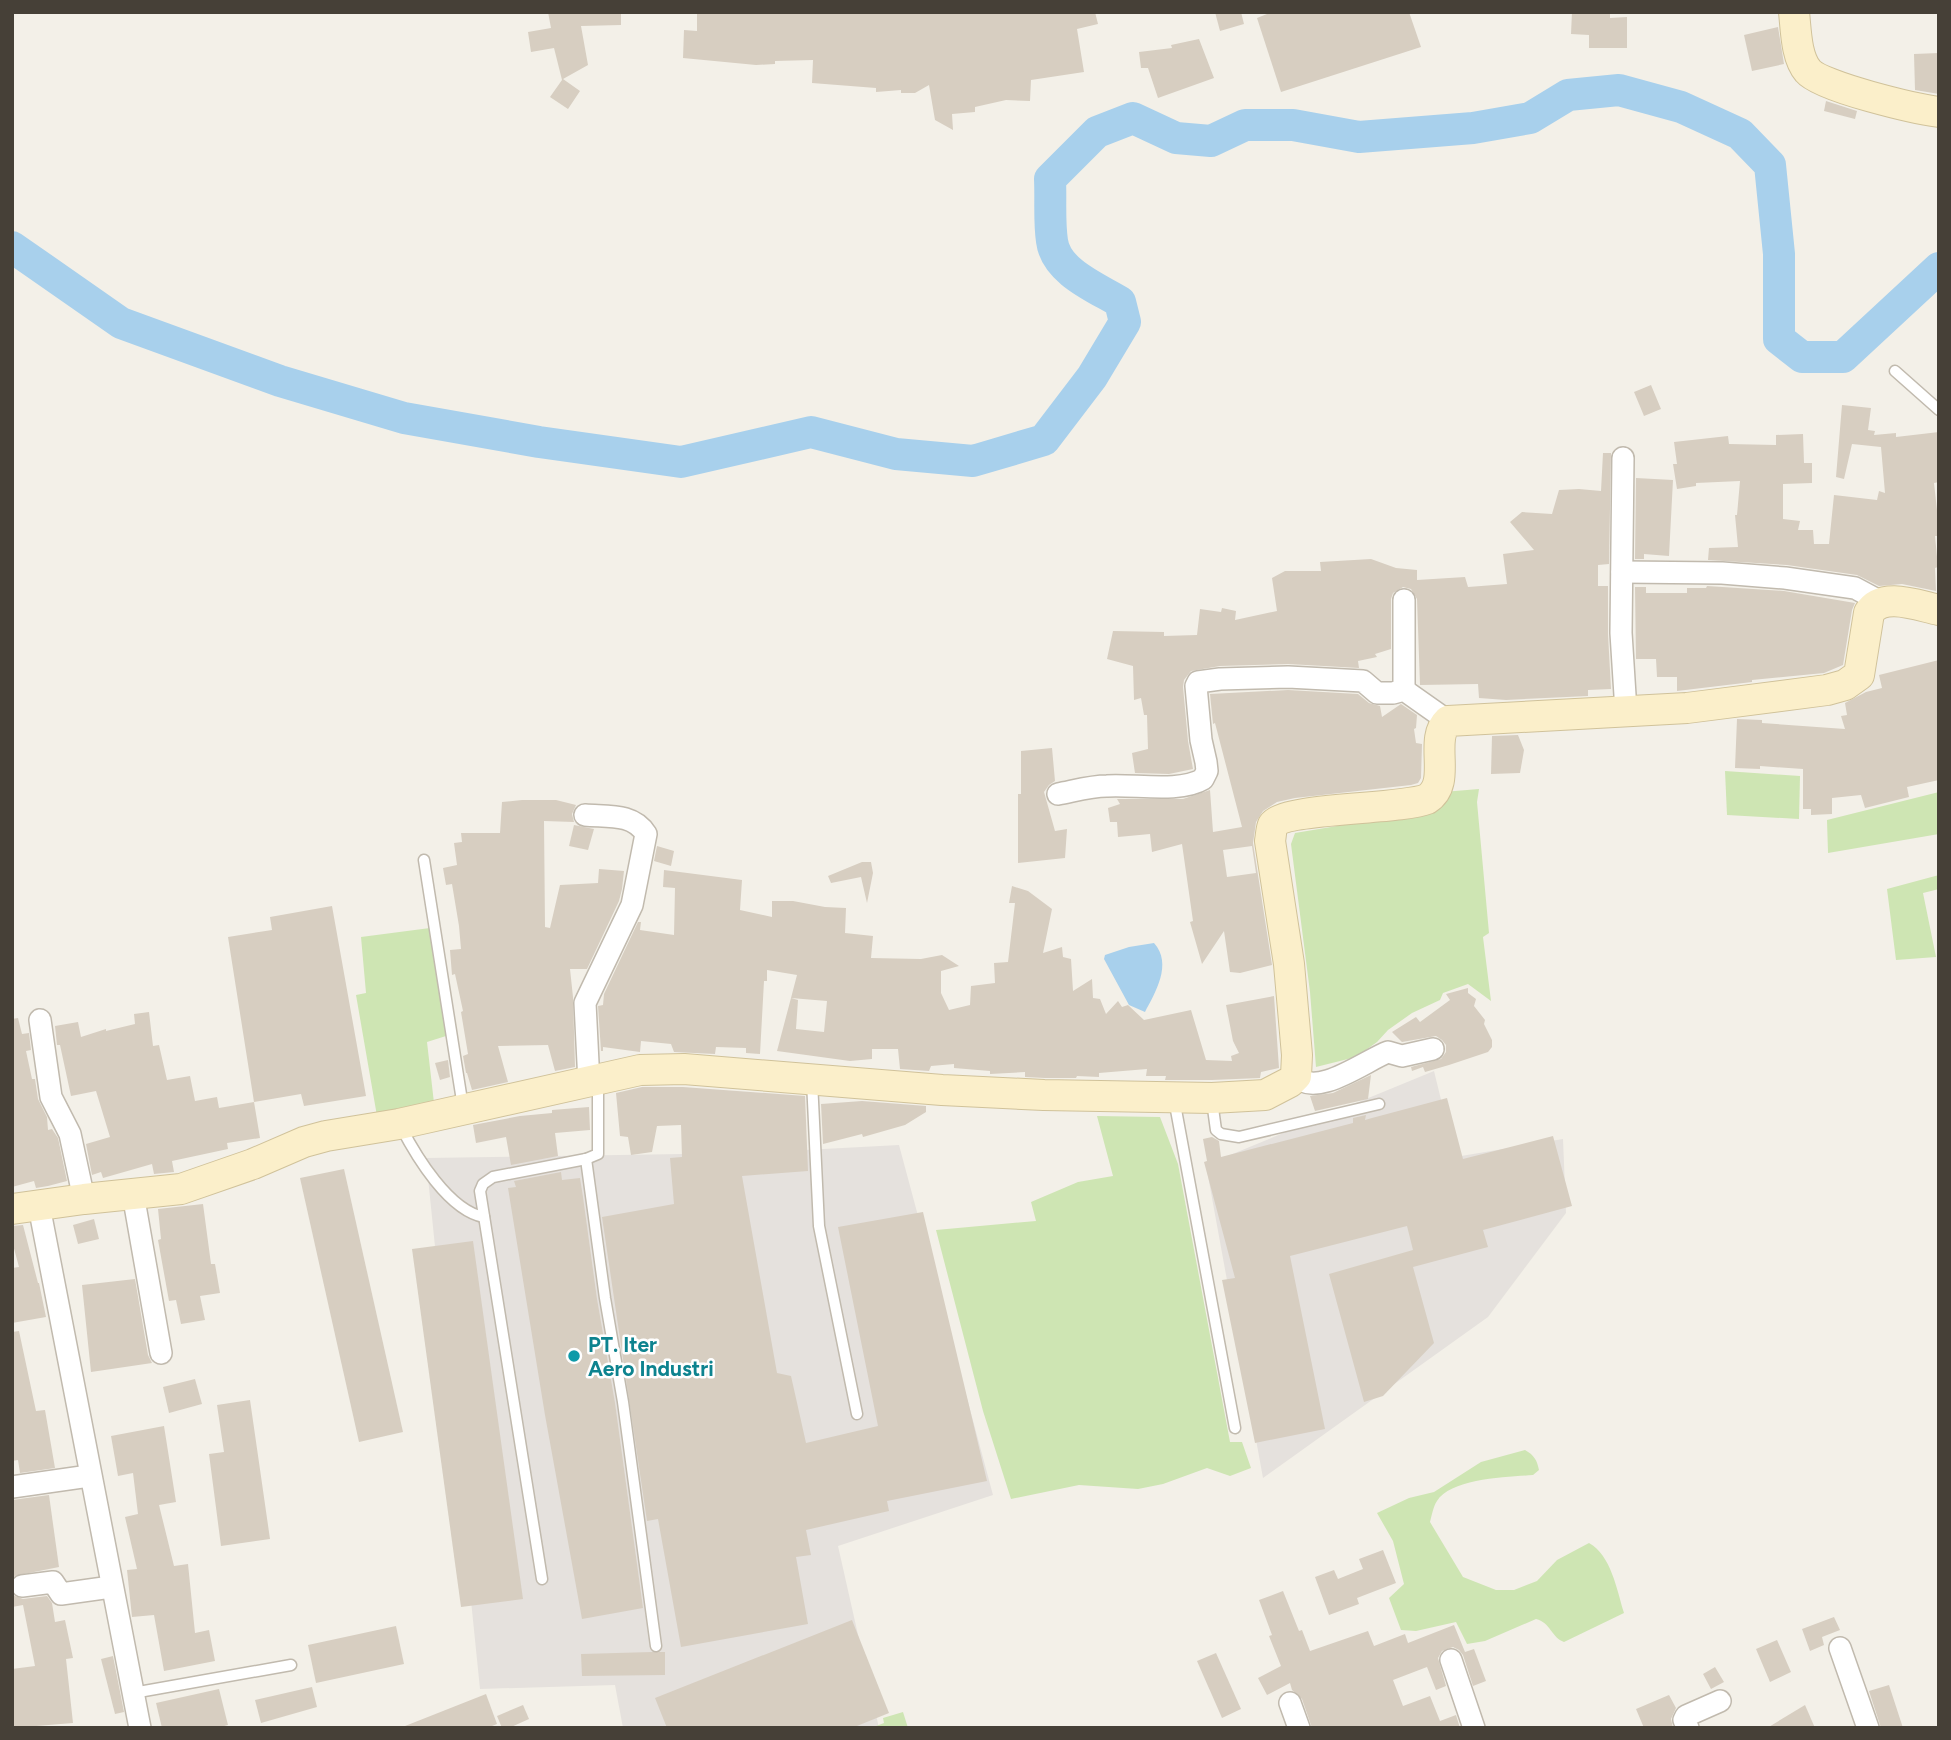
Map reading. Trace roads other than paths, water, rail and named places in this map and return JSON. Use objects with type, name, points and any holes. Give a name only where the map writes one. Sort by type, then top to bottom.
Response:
[{"type":"street","points":[[1794,12],[1800,49],[1805,68],[1810,74],[1850,90],[1939,112]]},
{"type":"street","points":[[1623,458],[1621,633],[1626,711]]},
{"type":"street","points":[[1622,572],[1722,573],[1785,578],[1855,588],[1883,603]]},
{"type":"street","points":[[1404,600],[1404,690]]},
{"type":"street","points":[[1404,690],[1448,721],[1687,708],[1827,690],[1845,685],[1859,675],[1872,608],[1890,601],[1939,610]]},
{"type":"street","points":[[1058,794],[1103,786],[1140,785],[1155,788],[1190,784],[1203,779],[1207,771],[1201,740],[1196,686],[1198,682],[1247,678],[1339,679],[1363,681],[1377,693],[1404,690]]},
{"type":"street","points":[[140,1728],[89,1476],[25,1208],[181,1189],[254,1164],[303,1142],[326,1136],[400,1124],[640,1070],[684,1069],[1044,1096],[1212,1098],[1265,1095],[1296,1076],[1297,1055],[1289,964],[1270,841],[1272,827],[1283,819],[1421,801],[1432,796],[1438,786],[1443,726],[1448,721]]},
{"type":"street","points":[[586,815],[630,819],[640,824],[646,834],[632,905],[584,1008],[593,1082]]},
{"type":"street","points":[[40,1020],[51,1097],[70,1134],[83,1199]]},
{"type":"street","points":[[1296,1076],[1302,1083],[1309,1084],[1349,1073],[1388,1052],[1402,1056],[1433,1049]]},
{"type":"street","points":[[133,1194],[160,1353]]},
{"type":"street","points":[[12,1487],[89,1476]]},
{"type":"street","points":[[22,1586],[53,1582],[61,1594],[111,1587]]},
{"type":"street","points":[[1840,1648],[1868,1728]]},
{"type":"street","points":[[1451,1660],[1474,1728]]},
{"type":"street","points":[[1688,1728],[1684,1720],[1686,1716],[1720,1701]]},
{"type":"street","points":[[1290,1703],[1299,1728]]},
{"type":"lane","points":[[1895,371],[1939,410]]},
{"type":"lane","points":[[424,860],[463,1110]]},
{"type":"lane","points":[[812,1079],[819,1226],[857,1414]]},
{"type":"lane","points":[[542,1579],[480,1191],[487,1180],[595,1157],[600,1150],[593,1082]]},
{"type":"lane","points":[[1174,1096],[1235,1428]]},
{"type":"lane","points":[[1212,1098],[1216,1130],[1221,1134],[1239,1137],[1379,1104]]},
{"type":"lane","points":[[400,1124],[437,1185],[467,1211],[484,1217]]},
{"type":"lane","points":[[586,1159],[656,1646]]},
{"type":"lane","points":[[133,1693],[291,1665]]},
{"type":"water","points":[[1154,943],[1162,960],[1162,969],[1145,1012],[1129,1005],[1104,959],[1105,955],[1129,947]]},
{"type":"waterway","points":[[12,247],[121,323],[280,381],[404,418],[539,442],[681,462],[811,432],[896,454],[973,461],[1044,440],[1092,377],[1125,322],[1120,302],[1079,278],[1061,262],[1055,252],[1051,233],[1050,179],[1097,132],[1133,118],[1176,138],[1211,141],[1245,125],[1293,125],[1359,137],[1473,128],[1530,118],[1568,95],[1619,90],[1681,107],[1740,134],[1770,165],[1779,254],[1779,339],[1802,357],[1843,357],[1939,268]]},
{"type":"place","name":"PT. Iter Aero Industri","points":[[574,1356]]}]
